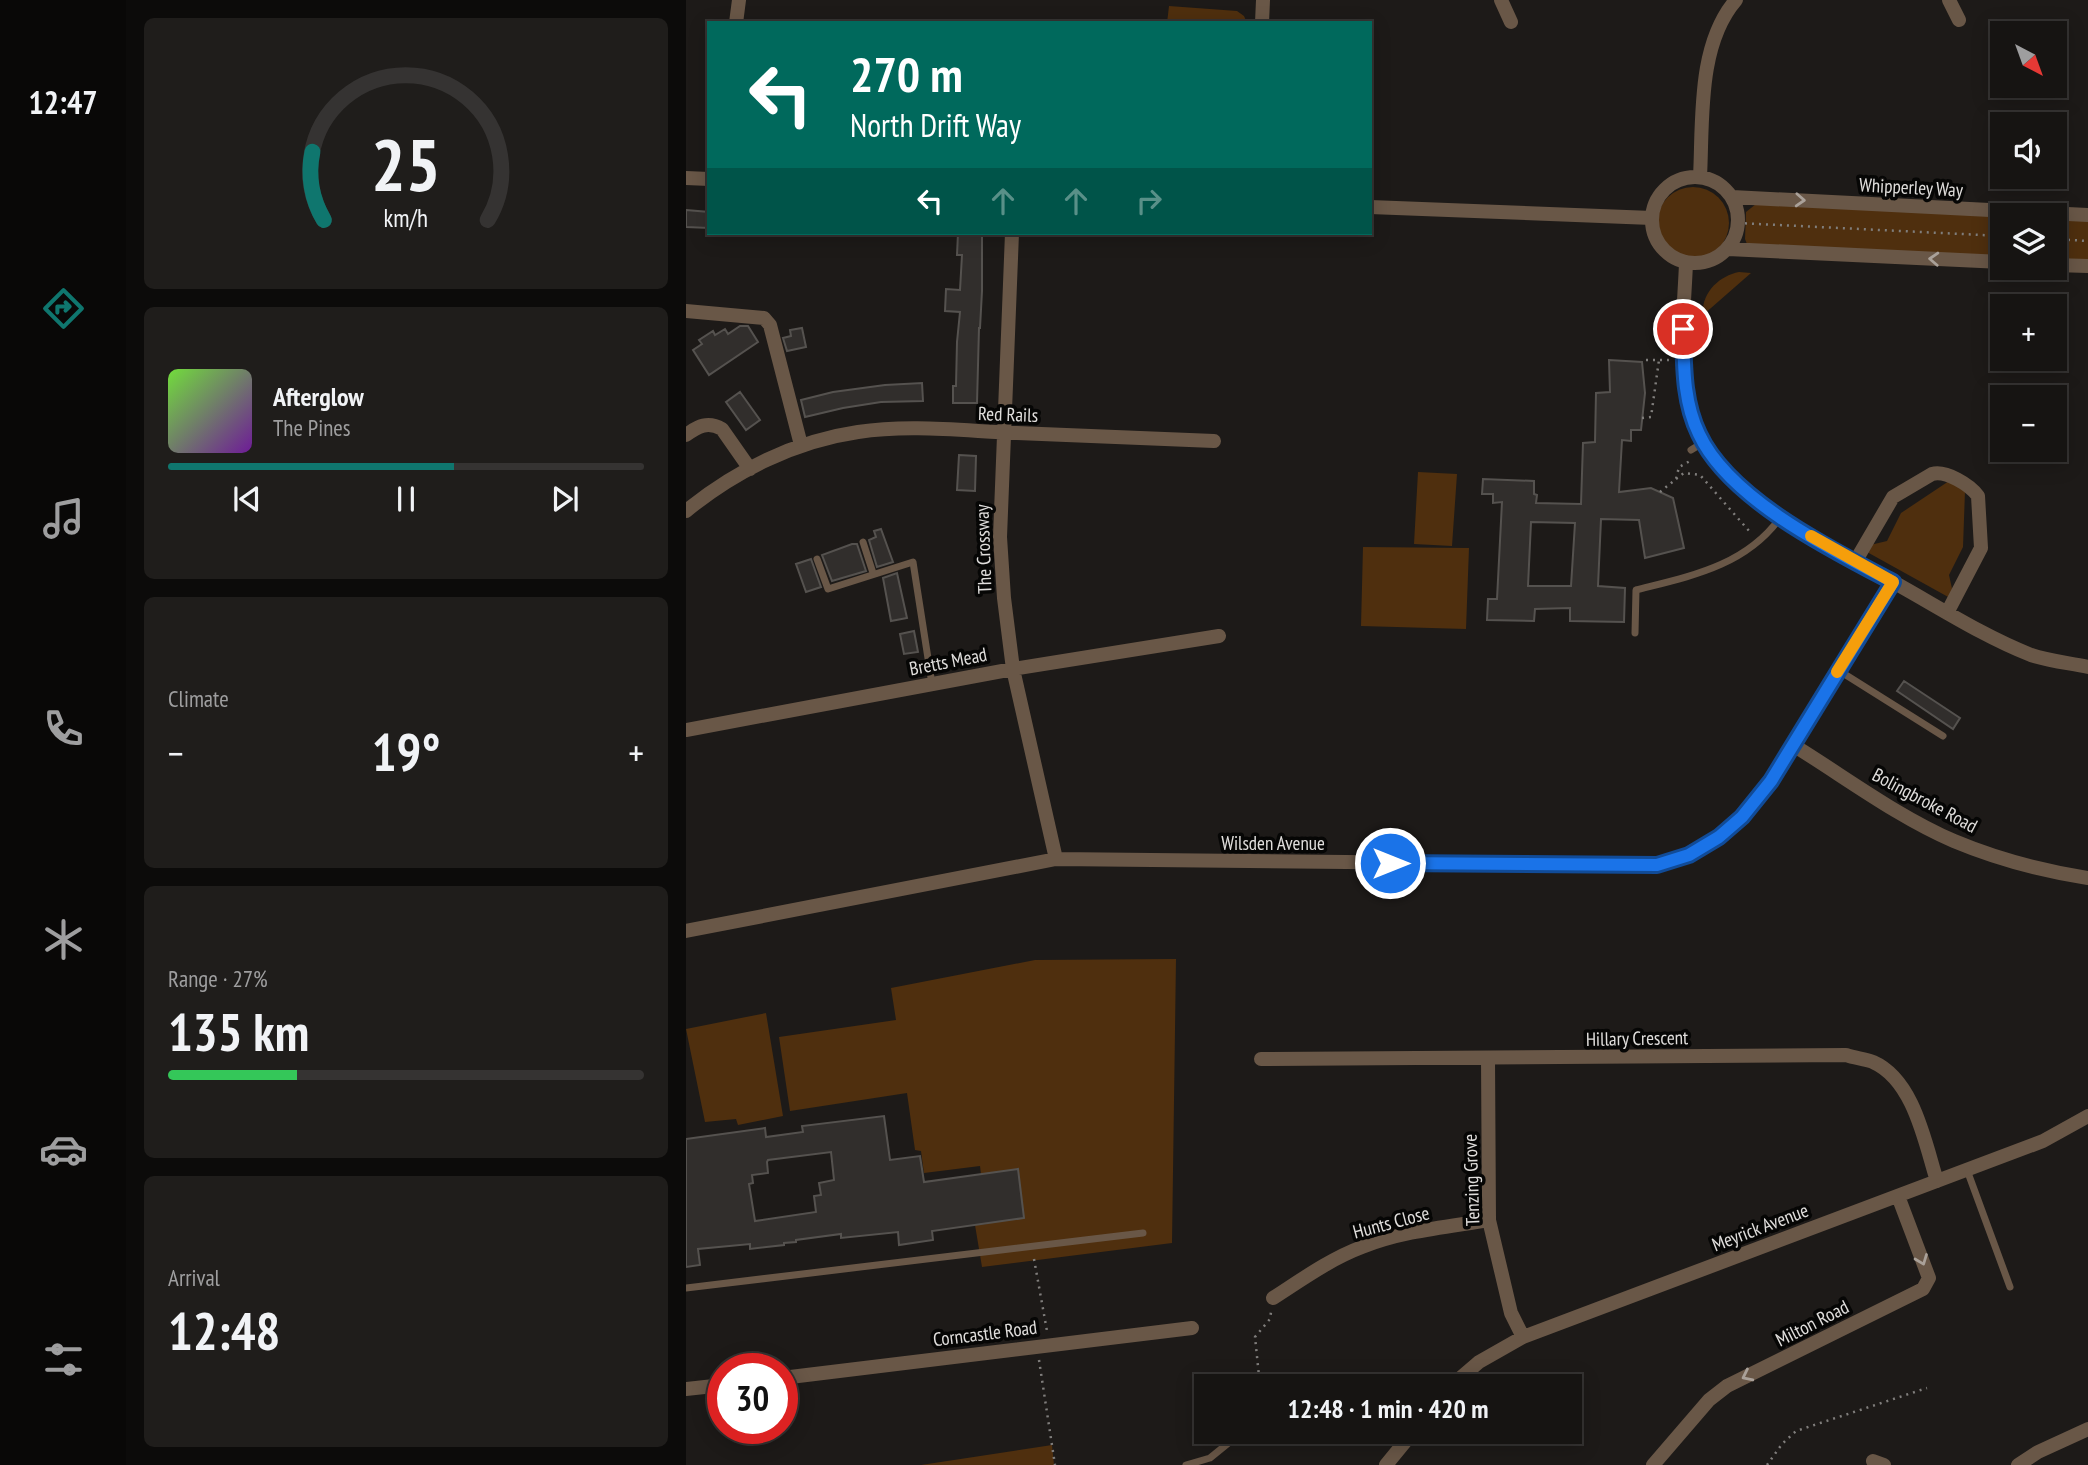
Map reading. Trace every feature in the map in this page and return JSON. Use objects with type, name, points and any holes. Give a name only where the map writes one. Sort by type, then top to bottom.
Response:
[{"type":"street","points":[[736,21],[739,0]]},
{"type":"street","points":[[1262,21],[1263,0]]},
{"type":"street","points":[[1501,0],[1511,22]]},
{"type":"street","points":[[1700,177],[1706,64],[1716,35],[1735,0]]},
{"type":"street","points":[[1949,0],[1959,20]]},
{"type":"street","points":[[1700,177],[1723,187],[1732,197],[1738,223],[1735,237],[1728,249],[1709,261],[1686,263],[1675,259],[1657,242],[1652,218],[1655,204],[1662,192],[1673,183],[1700,177]]},
{"type":"street","points":[[686,178],[707,179]]},
{"type":"street","name":"Whipperley Way","points":[[1732,197],[2088,215]]},
{"type":"street","points":[[1372,207],[1652,218]]},
{"type":"street","name":"The Crossway","points":[[1012,235],[1000,537],[1004,598],[1013,668],[1056,859]]},
{"type":"street","points":[[1728,249],[1990,261]]},
{"type":"street","points":[[1686,263],[1684,384],[1701,448],[1728,476],[1781,517],[1855,562],[1995,639],[2034,656],[2088,667]]},
{"type":"street","points":[[2067,266],[2088,267]]},
{"type":"street","points":[[686,311],[764,318],[771,325],[801,445]]},
{"type":"street","points":[[686,435],[698,426],[715,425],[722,429],[750,468]]},
{"type":"street","name":"Red Rails","points":[[686,511],[750,468],[801,445],[858,432],[912,429],[1214,441]]},
{"type":"street","points":[[1855,562],[1893,497],[1938,472],[1974,490],[1978,496],[1980,548],[1947,613]]},
{"type":"street","name":"Wilsden Avenue","points":[[686,931],[1056,859],[1657,865],[1689,855],[1719,837],[1742,817],[1771,781],[1893,582]]},
{"type":"street","name":"Bretts Mead","points":[[686,730],[1013,668],[1219,636]]},
{"type":"street","name":"Bolingbroke Road","points":[[1793,745],[1953,841],[2012,862],[2088,878]]},
{"type":"street","name":"Hillary Crescent","points":[[1261,1059],[1846,1055],[1873,1062],[1898,1081],[1910,1099],[1937,1181]]},
{"type":"street","name":"Tenzing Grove","points":[[1488,1059],[1489,1220],[1511,1313],[1524,1337]]},
{"type":"street","name":"Meyrick Avenue","points":[[1465,1374],[1479,1362],[1524,1337],[2043,1142],[2088,1116]]},
{"type":"street","name":"Milton Road","points":[[1653,1465],[1709,1401],[1727,1386],[1923,1289],[1929,1278],[1898,1196]]},
{"type":"street","name":"Hunts Close","points":[[1273,1298],[1331,1262],[1362,1247],[1409,1233],[1489,1220]]},
{"type":"street","name":"Corncastle Road","points":[[798,1376],[1192,1328]]},
{"type":"street","points":[[686,1390],[707,1387]]},
{"type":"street","points":[[2018,1465],[2038,1452],[2087,1434]]},
{"type":"street","points":[[1386,1465],[1403,1444]]},
{"type":"lane","points":[[1635,633],[1636,590],[1717,567],[1759,542],[1781,517]]},
{"type":"lane","points":[[863,542],[873,573]]},
{"type":"lane","points":[[817,559],[828,589],[913,562],[932,684]]},
{"type":"lane","points":[[1838,670],[1943,736]]},
{"type":"lane","points":[[1967,1170],[2011,1287]]},
{"type":"lane","points":[[686,1288],[1143,1233]]},
{"type":"lane","points":[[1186,1465],[1210,1458],[1227,1444]]},
{"type":"path","points":[[1738,223],[1990,235]]},
{"type":"path","points":[[2067,240],[2088,241]]},
{"type":"path","points":[[1646,360],[1684,360]]},
{"type":"path","points":[[1642,418],[1651,417],[1659,360]]},
{"type":"path","points":[[1676,479],[1679,467],[1701,448]]},
{"type":"path","points":[[1660,492],[1684,473],[1700,475],[1759,542]]},
{"type":"path","points":[[1031,1246],[1055,1465]]},
{"type":"path","points":[[1259,1374],[1255,1337],[1270,1318],[1273,1298]]},
{"type":"path","points":[[1767,1465],[1782,1444],[1797,1432],[1927,1388]]},
{"type":"shaded area","points":[[1169,6],[1237,11],[1246,21],[1167,21]]},
{"type":"shaded area","points":[[1700,187],[1719,197],[1727,209],[1727,237],[1719,249],[1707,257],[1686,259],[1667,249],[1659,237],[1657,216],[1667,197],[1679,189]]},
{"type":"shaded area","points":[[1756,204],[1990,215],[1990,258],[1747,244],[1746,212]]},
{"type":"shaded area","points":[[2067,219],[2088,220],[2088,263],[2067,262]]},
{"type":"shaded area","points":[[1739,272],[1751,273],[1703,315],[1705,300],[1713,287],[1725,277]]},
{"type":"shaded area","points":[[1418,472],[1457,474],[1452,546],[1414,544]]},
{"type":"shaded area","points":[[1949,481],[1965,491],[1963,547],[1949,575],[1953,593],[1950,598],[1867,552],[1870,545],[1887,541],[1901,513]]},
{"type":"shaded area","points":[[1363,547],[1469,548],[1466,629],[1361,626]]},
{"type":"shaded area","points":[[1176,959],[1172,1243],[982,1267],[975,1225],[987,1224],[980,1166],[924,1173],[921,1151],[915,1150],[907,1093],[790,1111],[779,1037],[896,1020],[891,988],[1035,960]]},
{"type":"shaded area","points":[[766,1013],[783,1116],[738,1125],[736,1119],[705,1122],[686,1029]]},
{"type":"shaded area","points":[[1052,1445],[1054,1465],[921,1465]]},
{"type":"building","points":[[686,210],[707,212],[707,228],[686,227]]},
{"type":"building","points":[[958,235],[982,235],[977,403],[953,403],[960,312],[945,311],[946,289],[960,290],[962,255],[957,255]]},
{"type":"building","points":[[740,326],[748,326],[758,342],[709,375],[693,350],[702,344],[699,340],[713,331],[715,335],[725,329],[728,334]]},
{"type":"building","points":[[802,328],[806,347],[787,351],[783,338],[791,336],[790,330]]},
{"type":"building","points":[[1609,360],[1642,362],[1645,393],[1641,430],[1631,430],[1631,441],[1622,440],[1619,492],[1651,488],[1673,498],[1684,548],[1645,558],[1639,520],[1601,519],[1598,586],[1625,588],[1624,622],[1570,621],[1570,608],[1535,609],[1534,621],[1487,620],[1488,599],[1497,599],[1502,502],[1493,503],[1493,494],[1482,494],[1483,479],[1534,481],[1536,503],[1581,504],[1583,443],[1595,442],[1596,393],[1610,392]],"holes":[[[1531,522],[1575,523],[1571,586],[1528,586]]]},
{"type":"building","points":[[922,383],[923,401],[881,402],[805,417],[801,400],[833,392]]},
{"type":"building","points":[[740,392],[760,420],[746,430],[726,402]]},
{"type":"building","points":[[959,455],[976,456],[975,491],[957,490]]},
{"type":"building","points":[[881,529],[893,562],[877,567],[869,540],[876,537],[874,531]]},
{"type":"building","points":[[857,544],[866,571],[832,581],[822,555]]},
{"type":"building","points":[[811,559],[821,587],[806,592],[796,564]]},
{"type":"building","points":[[897,573],[907,618],[891,621],[883,578]]},
{"type":"building","points":[[914,631],[918,652],[904,654],[900,634]]},
{"type":"building","points":[[1904,681],[1960,718],[1953,729],[1897,691]]},
{"type":"building","points":[[884,1116],[890,1160],[920,1156],[924,1182],[1018,1169],[1024,1218],[932,1231],[933,1240],[899,1245],[898,1232],[841,1238],[841,1234],[750,1249],[750,1244],[698,1249],[700,1265],[686,1267],[686,1139],[765,1128],[766,1137],[803,1132],[802,1126]],"holes":[[[831,1152],[834,1180],[819,1183],[821,1195],[814,1196],[816,1212],[755,1221],[749,1184],[753,1183],[752,1175],[768,1173],[768,1160]]]},
{"type":"slow traffic","points":[[1811,536],[1893,582],[1837,672]]},
{"type":"route","points":[[1390,863],[1657,865],[1689,855],[1719,837],[1742,817],[1771,781],[1893,582],[1781,517],[1728,476],[1698,434],[1684,384],[1683,329]]}]
